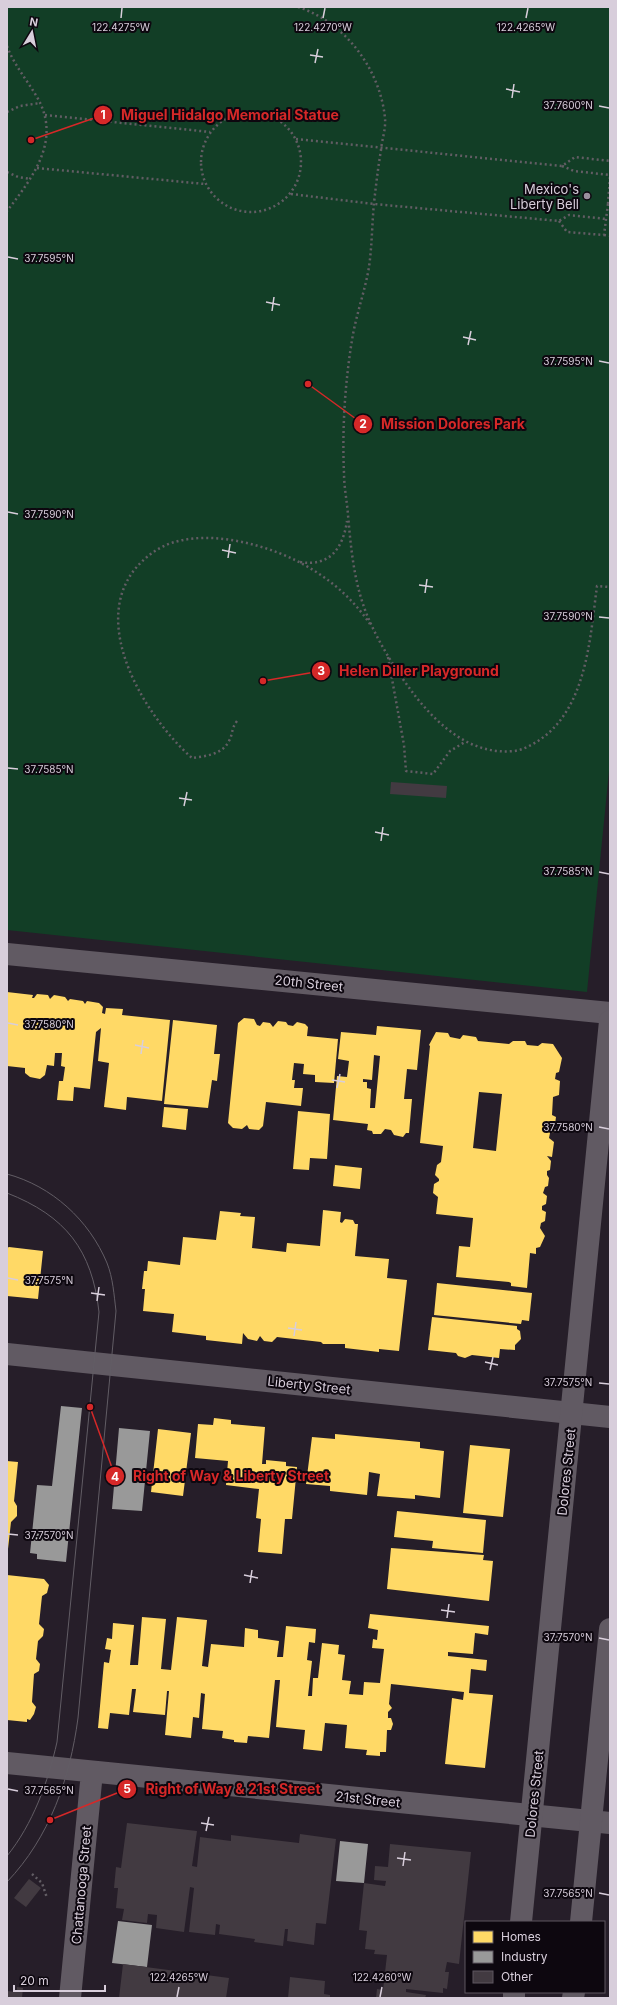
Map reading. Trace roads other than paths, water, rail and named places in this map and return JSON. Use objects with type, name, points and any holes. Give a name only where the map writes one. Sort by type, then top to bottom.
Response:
[{"type":"street","name":"20th Street","points":[[7,954],[610,1013]]},
{"type":"street","name":"Dolores Street","points":[[521,1921],[610,1022]]},
{"type":"street","name":"Liberty Street","points":[[7,1354],[610,1417]]},
{"type":"street","points":[[581,1921],[600,1822],[610,1629]]},
{"type":"street","name":"21st Street","points":[[7,1764],[600,1822]]},
{"type":"street","name":"Chattanooga Street","points":[[70,1998],[92,1772]]},
{"type":"tram line","points":[[7,1174],[39,1187],[54,1196],[79,1219],[99,1247],[107,1263],[111,1275],[116,1311],[78,1718],[70,1763],[56,1806],[46,1826],[35,1846],[7,1882]]},
{"type":"tram line","points":[[7,1193],[28,1202],[45,1213],[60,1224],[72,1238],[82,1253],[90,1270],[99,1312],[57,1742],[44,1787],[32,1816],[25,1830],[7,1856]]},
{"type":"place","name":"Miguel Hidalgo Memorial Statue","points":[[31,140]]},
{"type":"place","name":"Mexico's Liberty Bell","points":[[587,196]]},
{"type":"place","name":"Mission Dolores Park","points":[[308,384]]},
{"type":"place","name":"Helen Diller Playground","points":[[263,681]]},
{"type":"place","name":"Right of Way & Liberty Street","points":[[90,1407]]},
{"type":"place","name":"Right of Way & 21st Street","points":[[50,1820]]}]
